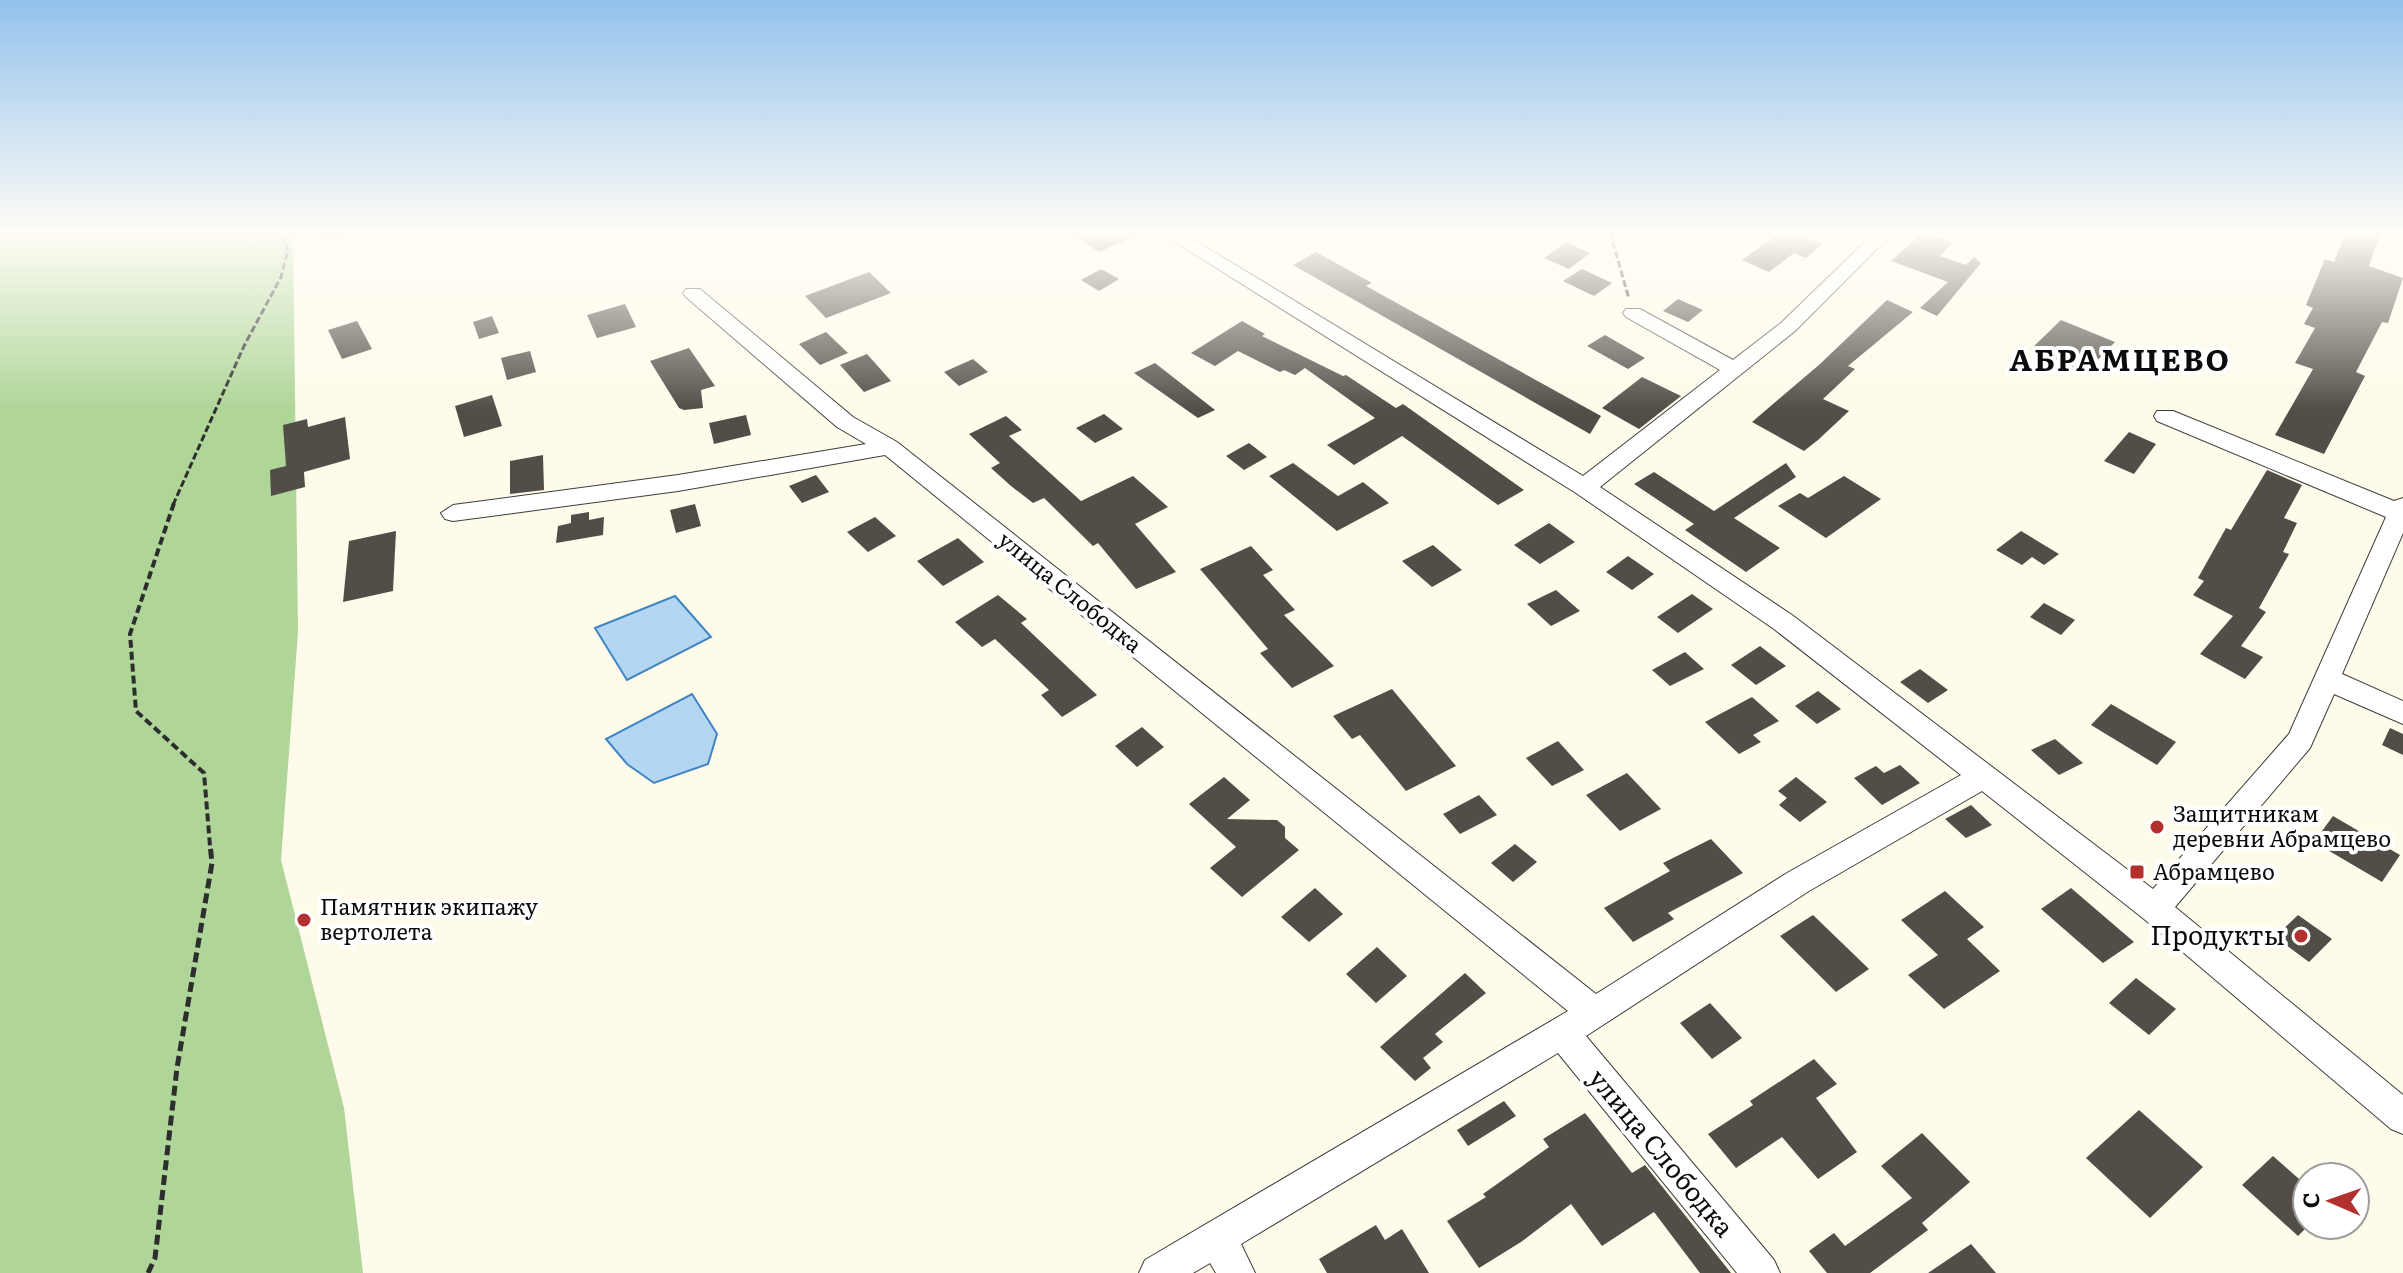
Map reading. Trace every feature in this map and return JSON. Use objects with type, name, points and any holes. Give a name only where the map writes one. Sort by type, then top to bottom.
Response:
[{"type":"street","points":[[1265,291],[1584,487],[1783,622],[2155,909],[2403,1117]]},
{"type":"street","points":[[1584,487],[1736,370],[1788,327],[1824,291]]},
{"type":"street","name":"улица Слободка","points":[[693,293],[845,422],[889,447],[1595,1013]]},
{"type":"street","points":[[1633,313],[1736,370]]},
{"type":"street","points":[[2155,909],[2300,740],[2402,510],[2165,416]]},
{"type":"street","points":[[453,513],[678,483],[889,447]]},
{"type":"street","points":[[2327,679],[2403,713]]},
{"type":"street","points":[[1158,1273],[1595,1013],[1798,882],[1984,776]]},
{"type":"street","name":"улица Слободка","points":[[1562,1033],[1761,1273]]},
{"type":"street","points":[[1217,1238],[1236,1273]]},
{"type":"path","points":[[148,1273],[155,1258],[177,1068],[212,863],[204,773],[136,711],[130,634],[176,496],[244,346],[273,291]]},
{"type":"path","points":[[1627,291],[1633,313]]},
{"type":"green space","points":[[0,291],[294,291],[298,632],[281,860],[344,1108],[363,1273],[0,1273]]},
{"type":"water","points":[[675,596],[711,637],[627,680],[595,628]]},
{"type":"water","points":[[692,694],[717,734],[708,764],[654,783],[627,764],[606,739]]},
{"type":"building","points":[[817,291],[891,293],[826,318],[805,296]]},
{"type":"building","points":[[1339,291],[1376,291],[1601,416],[1590,434]]},
{"type":"building","points":[[1938,291],[1957,291],[1937,316],[1920,308]]},
{"type":"building","points":[[2312,291],[2399,291],[2388,323],[2382,322],[2356,372],[2365,376],[2324,454],[2275,435],[2313,369],[2295,363],[2315,328],[2304,324],[2313,308],[2306,305]]},
{"type":"building","points":[[1678,299],[1703,310],[1688,322],[1663,311]]},
{"type":"building","points":[[1887,300],[1913,312],[1848,366],[1855,369],[1823,399],[1849,411],[1818,440],[1804,451],[1752,422],[1820,364]]},
{"type":"building","points":[[625,304],[636,327],[597,338],[587,315]]},
{"type":"building","points":[[492,316],[499,333],[479,339],[473,322]]},
{"type":"building","points":[[2061,320],[2115,342],[2085,373],[2031,349]]},
{"type":"building","points":[[357,321],[372,349],[342,359],[328,330]]},
{"type":"building","points":[[1242,321],[1265,334],[1262,336],[1346,375],[1396,408],[1403,404],[1524,490],[1498,505],[1402,436],[1354,465],[1327,445],[1375,418],[1305,368],[1295,375],[1284,370],[1280,372],[1238,351],[1215,366],[1191,353]]},
{"type":"building","points":[[826,332],[848,353],[820,365],[799,344]]},
{"type":"building","points":[[1605,335],[1645,358],[1628,369],[1587,346]]},
{"type":"building","points":[[689,348],[715,386],[701,390],[703,408],[684,410],[679,408],[650,361]]},
{"type":"building","points":[[530,351],[536,372],[507,380],[501,358]]},
{"type":"building","points":[[867,354],[891,381],[864,392],[840,365]]},
{"type":"building","points":[[973,359],[988,372],[959,386],[944,372]]},
{"type":"building","points":[[1155,363],[1215,410],[1198,418],[1134,373]]},
{"type":"building","points":[[1642,377],[1681,396],[1639,429],[1602,408]]},
{"type":"building","points":[[492,395],[502,426],[464,437],[455,406]]},
{"type":"building","points":[[1104,414],[1123,429],[1095,443],[1076,428]]},
{"type":"building","points":[[746,415],[751,435],[714,444],[709,423]]},
{"type":"building","points":[[1006,416],[1022,430],[1009,436],[1081,501],[1133,476],[1168,507],[1135,524],[1176,572],[1136,589],[1098,543],[1093,546],[1044,498],[1033,503],[991,468],[1000,463],[969,434]]},
{"type":"building","points":[[345,417],[350,459],[304,472],[305,487],[271,496],[270,470],[286,466],[283,425],[307,419],[308,427]]},
{"type":"building","points":[[2129,432],[2156,444],[2134,474],[2104,461]]},
{"type":"building","points":[[1249,443],[1267,457],[1244,470],[1226,456]]},
{"type":"building","points":[[543,455],[544,490],[510,494],[510,461]]},
{"type":"building","points":[[1293,463],[1338,496],[1363,482],[1389,503],[1337,531],[1269,476]]},
{"type":"building","points":[[1786,463],[1796,477],[1734,518],[1780,548],[1746,572],[1685,530],[1694,524],[1634,484],[1654,472],[1714,511]]},
{"type":"building","points":[[2267,470],[2302,485],[2284,518],[2297,523],[2283,552],[2289,554],[2259,608],[2266,612],[2241,646],[2263,657],[2245,679],[2200,654],[2233,616],[2193,595],[2204,581],[2198,578],[2226,528],[2231,530]]},
{"type":"building","points":[[816,475],[829,492],[802,503],[789,486]]},
{"type":"building","points":[[1844,476],[1881,499],[1826,538],[1778,506],[1800,493],[1808,498]]},
{"type":"building","points":[[695,504],[701,526],[676,533],[670,510]]},
{"type":"building","points":[[589,512],[589,520],[604,517],[603,535],[556,543],[558,526],[571,523],[571,515]]},
{"type":"building","points":[[875,517],[896,536],[868,552],[847,532]]},
{"type":"building","points":[[1549,523],[1575,542],[1540,564],[1514,545]]},
{"type":"building","points":[[396,531],[393,591],[343,602],[349,541]]},
{"type":"building","points":[[2021,531],[2059,554],[2044,565],[2032,557],[2022,565],[1996,550]]},
{"type":"building","points":[[958,538],[984,562],[943,586],[917,561]]},
{"type":"building","points":[[1433,545],[1462,570],[1432,587],[1402,561]]},
{"type":"building","points":[[1251,546],[1273,570],[1263,575],[1295,610],[1284,615],[1334,666],[1292,688],[1260,653],[1268,649],[1200,569]]},
{"type":"building","points":[[1628,556],[1654,574],[1632,590],[1606,572]]},
{"type":"building","points":[[1556,590],[1580,611],[1551,626],[1527,604]]},
{"type":"building","points":[[1692,594],[1713,609],[1678,633],[1657,617]]},
{"type":"building","points":[[998,595],[1027,619],[1021,623],[1097,695],[1062,717],[1041,695],[1049,690],[995,639],[982,647],[955,622]]},
{"type":"building","points":[[2044,603],[2075,620],[2061,635],[2030,617]]},
{"type":"building","points":[[1760,646],[1786,666],[1756,685],[1731,665]]},
{"type":"building","points":[[1685,652],[1704,669],[1670,686],[1652,670]]},
{"type":"building","points":[[1920,669],[1948,690],[1928,703],[1900,682]]},
{"type":"building","points":[[1392,689],[1456,766],[1406,791],[1360,735],[1352,739],[1333,716]]},
{"type":"building","points":[[1818,691],[1841,709],[1817,724],[1795,706]]},
{"type":"building","points":[[1752,697],[1779,721],[1753,735],[1761,742],[1739,754],[1705,722]]},
{"type":"building","points":[[2111,704],[2176,742],[2157,765],[2091,725]]},
{"type":"building","points":[[1142,727],[1164,747],[1137,767],[1115,746]]},
{"type":"building","points":[[2390,728],[2403,734],[2403,755],[2382,745]]},
{"type":"building","points":[[2055,739],[2083,763],[2059,775],[2031,750]]},
{"type":"building","points":[[1558,741],[1584,770],[1552,786],[1526,758]]},
{"type":"building","points":[[1900,765],[1920,783],[1882,805],[1854,778],[1876,766],[1884,773]]},
{"type":"building","points":[[1627,773],[1661,809],[1620,831],[1586,795]]},
{"type":"building","points":[[1224,777],[1250,800],[1227,819],[1277,820],[1285,827],[1285,838],[1299,850],[1242,897],[1210,868],[1236,847],[1189,804]]},
{"type":"building","points":[[1796,777],[1827,802],[1800,822],[1779,805],[1787,798],[1778,791]]},
{"type":"building","points":[[1479,795],[1497,815],[1460,834],[1443,814]]},
{"type":"building","points":[[1971,805],[1992,825],[1966,838],[1945,819]]},
{"type":"building","points":[[2333,816],[2400,855],[2382,882],[2314,842]]},
{"type":"building","points":[[1711,839],[1743,873],[1668,913],[1674,919],[1633,942],[1604,908],[1670,871],[1663,863]]},
{"type":"building","points":[[1515,844],[1537,862],[1513,882],[1491,863]]},
{"type":"building","points":[[1315,888],[1343,914],[1309,942],[1281,917]]},
{"type":"building","points":[[2071,888],[2134,942],[2103,963],[2041,909]]},
{"type":"building","points":[[1945,891],[1984,927],[1967,939],[2000,971],[1944,1009],[1908,975],[1938,955],[1901,920]]},
{"type":"building","points":[[1813,915],[1869,969],[1836,992],[1780,936]]},
{"type":"building","points":[[2298,915],[2332,939],[2309,962],[2275,937]]},
{"type":"building","points":[[1377,947],[1407,976],[1376,1003],[1346,974]]},
{"type":"building","points":[[1465,973],[1486,993],[1435,1034],[1443,1042],[1423,1058],[1431,1068],[1415,1081],[1380,1047]]},
{"type":"building","points":[[2136,978],[2176,1009],[2149,1035],[2109,1003]]},
{"type":"building","points":[[1710,1003],[1742,1038],[1712,1059],[1680,1023]]},
{"type":"building","points":[[1814,1059],[1837,1084],[1816,1098],[1857,1152],[1818,1179],[1782,1137],[1736,1168],[1708,1134],[1753,1105],[1750,1101]]},
{"type":"building","points":[[1504,1101],[1516,1116],[1468,1146],[1457,1130]]},
{"type":"building","points":[[2139,1110],[2203,1167],[2150,1218],[2086,1158]]},
{"type":"building","points":[[1585,1113],[1632,1173],[1645,1165],[1731,1273],[1700,1273],[1654,1212],[1602,1246],[1571,1204],[1521,1242],[1479,1268],[1447,1221],[1486,1197],[1483,1194],[1549,1147],[1543,1139]]},
{"type":"building","points":[[1922,1133],[1970,1182],[1922,1223],[1928,1230],[1870,1273],[1827,1273],[1809,1251],[1834,1233],[1845,1246],[1912,1198],[1881,1166]]},
{"type":"building","points":[[2273,1156],[2291,1172],[2291,1230],[2242,1185]]},
{"type":"building","points":[[1376,1225],[1385,1240],[1402,1229],[1429,1273],[1327,1273],[1319,1259]]},
{"type":"building","points":[[1971,1244],[1996,1273],[1928,1273]]},
{"type":"place","name":"Защитникам деревни Абрамцево","points":[[2157,827]]},
{"type":"place","name":"Абрамцево","points":[[2137,872]]},
{"type":"place","name":"Памятник экипажу вертолета","points":[[304,920]]},
{"type":"place","name":"Продукты","points":[[2301,936]]},
{"type":"district","name":"АБРАМЦЕВО","points":[[2120,361]]}]
